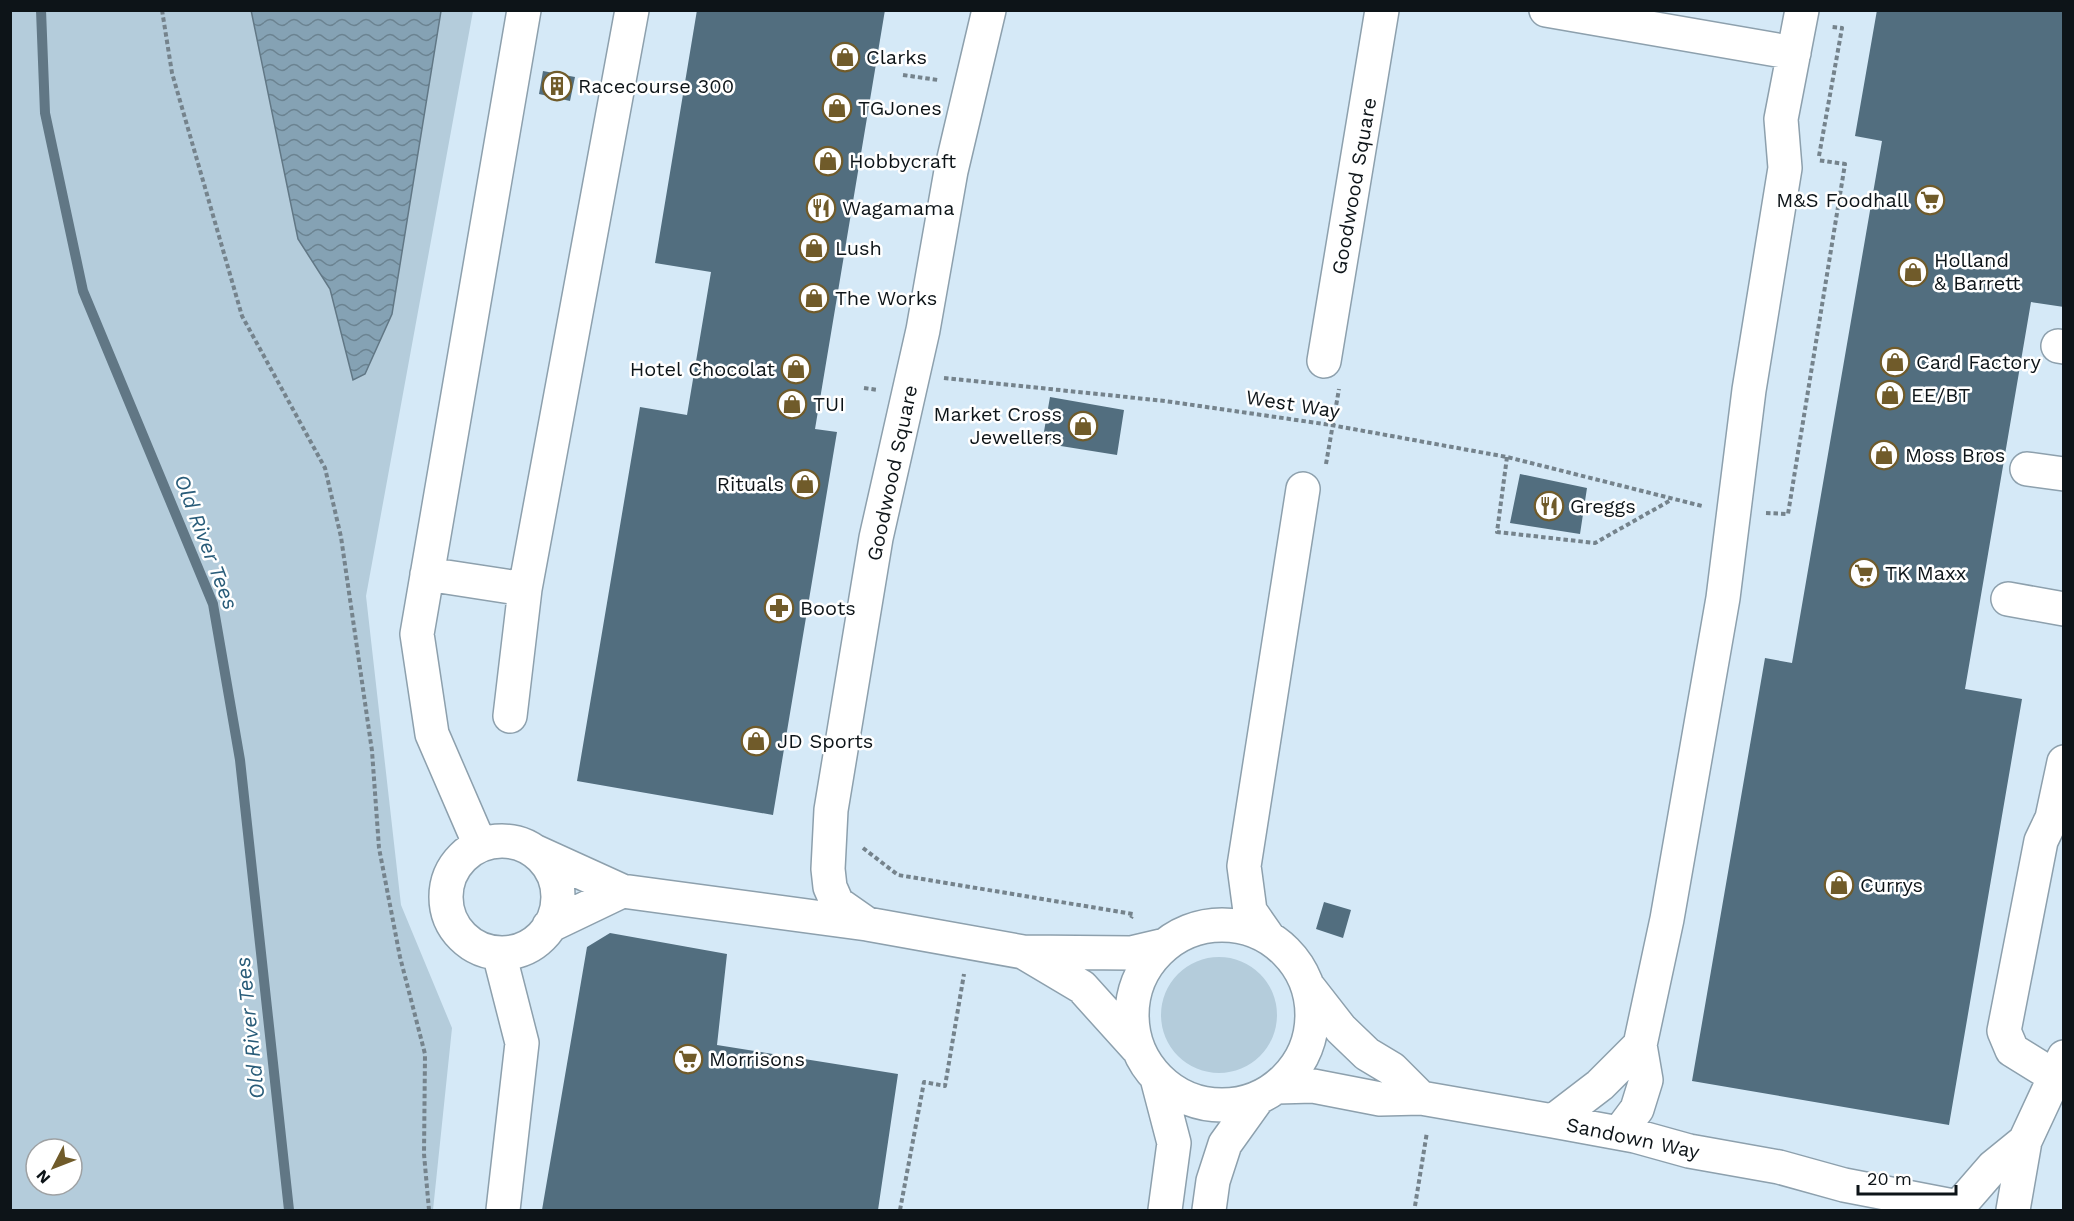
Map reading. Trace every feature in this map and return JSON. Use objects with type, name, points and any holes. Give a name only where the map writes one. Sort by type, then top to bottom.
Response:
[{"type":"street","points":[[480,845],[432,734],[417,633],[524,10]]},
{"type":"street","points":[[510,716],[525,589],[632,10]]},
{"type":"street","name":"Goodwood Square","points":[[867,924],[837,903],[830,887],[828,869],[831,810],[874,548],[923,330],[951,171],[989,10]]},
{"type":"street","name":"Goodwood Square","points":[[1324,362],[1382,10]]},
{"type":"street","points":[[1546,10],[1794,53]]},
{"type":"street","points":[[1619,1132],[1637,1108],[1646,1080],[1640,1045],[1667,919],[1723,598],[1761,310],[1785,168],[1781,119],[1802,10]]},
{"type":"street","points":[[2027,469],[2064,474]]},
{"type":"street","points":[[1303,489],[1250,822],[1244,866],[1245,887],[1250,911],[1268,937],[1292,958],[1308,986],[1341,1029],[1367,1054],[1392,1069],[1418,1113]]},
{"type":"street","points":[[427,574],[525,589]]},
{"type":"street","points":[[2008,599],[2064,609]]},
{"type":"street","points":[[2013,1210],[2025,1141],[2059,1066],[2012,1050],[2004,1030],[2041,841],[2052,818],[2064,762]]},
{"type":"street","points":[[534,851],[546,863],[555,878],[558,894],[556,911],[549,926],[540,938],[514,952],[499,953],[480,949],[465,939],[453,924],[446,906],[446,887],[452,870],[464,855],[480,845],[498,840],[517,843],[622,891],[867,924],[970,940],[1023,951],[1131,953],[1164,945]]},
{"type":"street","points":[[549,926],[622,891]]},
{"type":"street","points":[[1137,1048],[1131,1014],[1138,980],[1149,960],[1164,945],[1184,932],[1205,926],[1237,926],[1268,937]]},
{"type":"street","points":[[1023,951],[1082,987],[1137,1048],[1156,1078],[1174,1143],[1165,1210]]},
{"type":"street","points":[[499,953],[522,1043],[503,1210]]},
{"type":"street","points":[[1209,1210],[1213,1181],[1225,1144],[1268,1093],[1302,1058],[1312,1023],[1308,986]]},
{"type":"street","points":[[1553,1120],[1600,1085],[1640,1045]]},
{"type":"street","points":[[1156,1078],[1178,1095],[1204,1104],[1231,1105],[1268,1093]]},
{"type":"street","name":"Sandown Way","points":[[1268,1093],[1313,1086],[1380,1099],[1418,1113],[1553,1120],[1619,1132],[1689,1151],[1779,1167],[1844,1185],[1959,1208]]},
{"type":"street","points":[[1959,1208],[1993,1167],[2025,1141]]},
{"type":"street","points":[[1844,1185],[1875,1210]]},
{"type":"path","points":[[162,10],[172,73],[242,316],[325,468],[341,537],[372,751],[379,848],[400,957],[425,1054],[424,1154],[429,1210]]},
{"type":"path","name":"West Way","points":[[864,388],[930,401],[933,377],[1166,401],[1331,425],[1507,457],[1671,500],[1733,512],[1788,514],[1845,164],[1819,159],[1785,168]]},
{"type":"path","points":[[1507,457],[1497,532],[1595,543],[1671,500]]},
{"type":"path","points":[[860,846],[898,875],[1133,914],[1118,952]]},
{"type":"path","points":[[900,1210],[924,1082],[945,1086],[970,940]]},
{"type":"path","points":[[1415,1206],[1427,1132],[1418,1113]]},
{"type":"shaded area","points":[[10,11],[473,11],[366,596],[401,905],[452,1028],[433,1210],[11,1210]]},
{"type":"shaded area","points":[[1219,957],[1241,961],[1260,974],[1273,993],[1277,1015],[1273,1037],[1260,1056],[1241,1069],[1219,1073],[1197,1069],[1178,1056],[1165,1037],[1161,1015],[1165,993],[1178,974],[1197,961]]},
{"type":"water","points":[[251,10],[441,11],[392,314],[365,374],[353,380],[330,289],[298,239]]},
{"type":"building","points":[[697,10],[885,10],[815,429],[837,432],[773,815],[577,781],[640,407],[687,415],[711,272],[655,263]]},
{"type":"building","points":[[1877,10],[2064,10],[2064,307],[2031,302],[1965,689],[2022,699],[1949,1125],[1692,1081],[1765,658],[1792,663],[1882,141],[1855,136]]},
{"type":"building","name":"Racecourse 300","points":[[543,71],[575,77],[570,101],[539,94]]},
{"type":"building","name":"Market Cross Jewellers","points":[[1050,397],[1124,410],[1117,455],[1042,443]]},
{"type":"building","name":"Greggs","points":[[1520,474],[1587,488],[1580,534],[1510,523]]},
{"type":"building","points":[[1324,902],[1351,910],[1343,938],[1316,929]]},
{"type":"building","name":"Morrisons","points":[[610,933],[727,954],[717,1045],[898,1074],[878,1210],[542,1210],[587,947]]},
{"type":"waterway","name":"Old River Tees","points":[[41,10],[45,113],[83,291],[213,604],[240,760],[289,1210]]},
{"type":"place","name":"Clarks","points":[[845,57]]},
{"type":"place","name":"Racecourse 300","points":[[557,86]]},
{"type":"place","name":"TGJones","points":[[837,108]]},
{"type":"place","name":"Hobbycraft","points":[[828,161]]},
{"type":"place","name":"M&S Foodhall","points":[[1930,200]]},
{"type":"place","name":"Wagamama","points":[[821,208]]},
{"type":"place","name":"Lush","points":[[814,248]]},
{"type":"place","name":"Holland & Barrett","points":[[1913,272]]},
{"type":"place","name":"The Works","points":[[814,298]]},
{"type":"place","name":"Card Factory","points":[[1895,362]]},
{"type":"place","name":"Hotel Chocolat","points":[[796,369]]},
{"type":"place","name":"EE/BT","points":[[1890,395]]},
{"type":"place","name":"TUI","points":[[792,404]]},
{"type":"place","name":"Market Cross Jewellers","points":[[1083,426]]},
{"type":"place","name":"Moss Bros","points":[[1884,455]]},
{"type":"place","name":"Rituals","points":[[805,484]]},
{"type":"place","name":"Greggs","points":[[1549,506]]},
{"type":"place","name":"TK Maxx","points":[[1864,573]]},
{"type":"place","name":"Boots","points":[[779,608]]},
{"type":"place","name":"JD Sports","points":[[756,741]]},
{"type":"place","name":"Currys","points":[[1839,885]]},
{"type":"place","name":"Morrisons","points":[[688,1059]]}]
